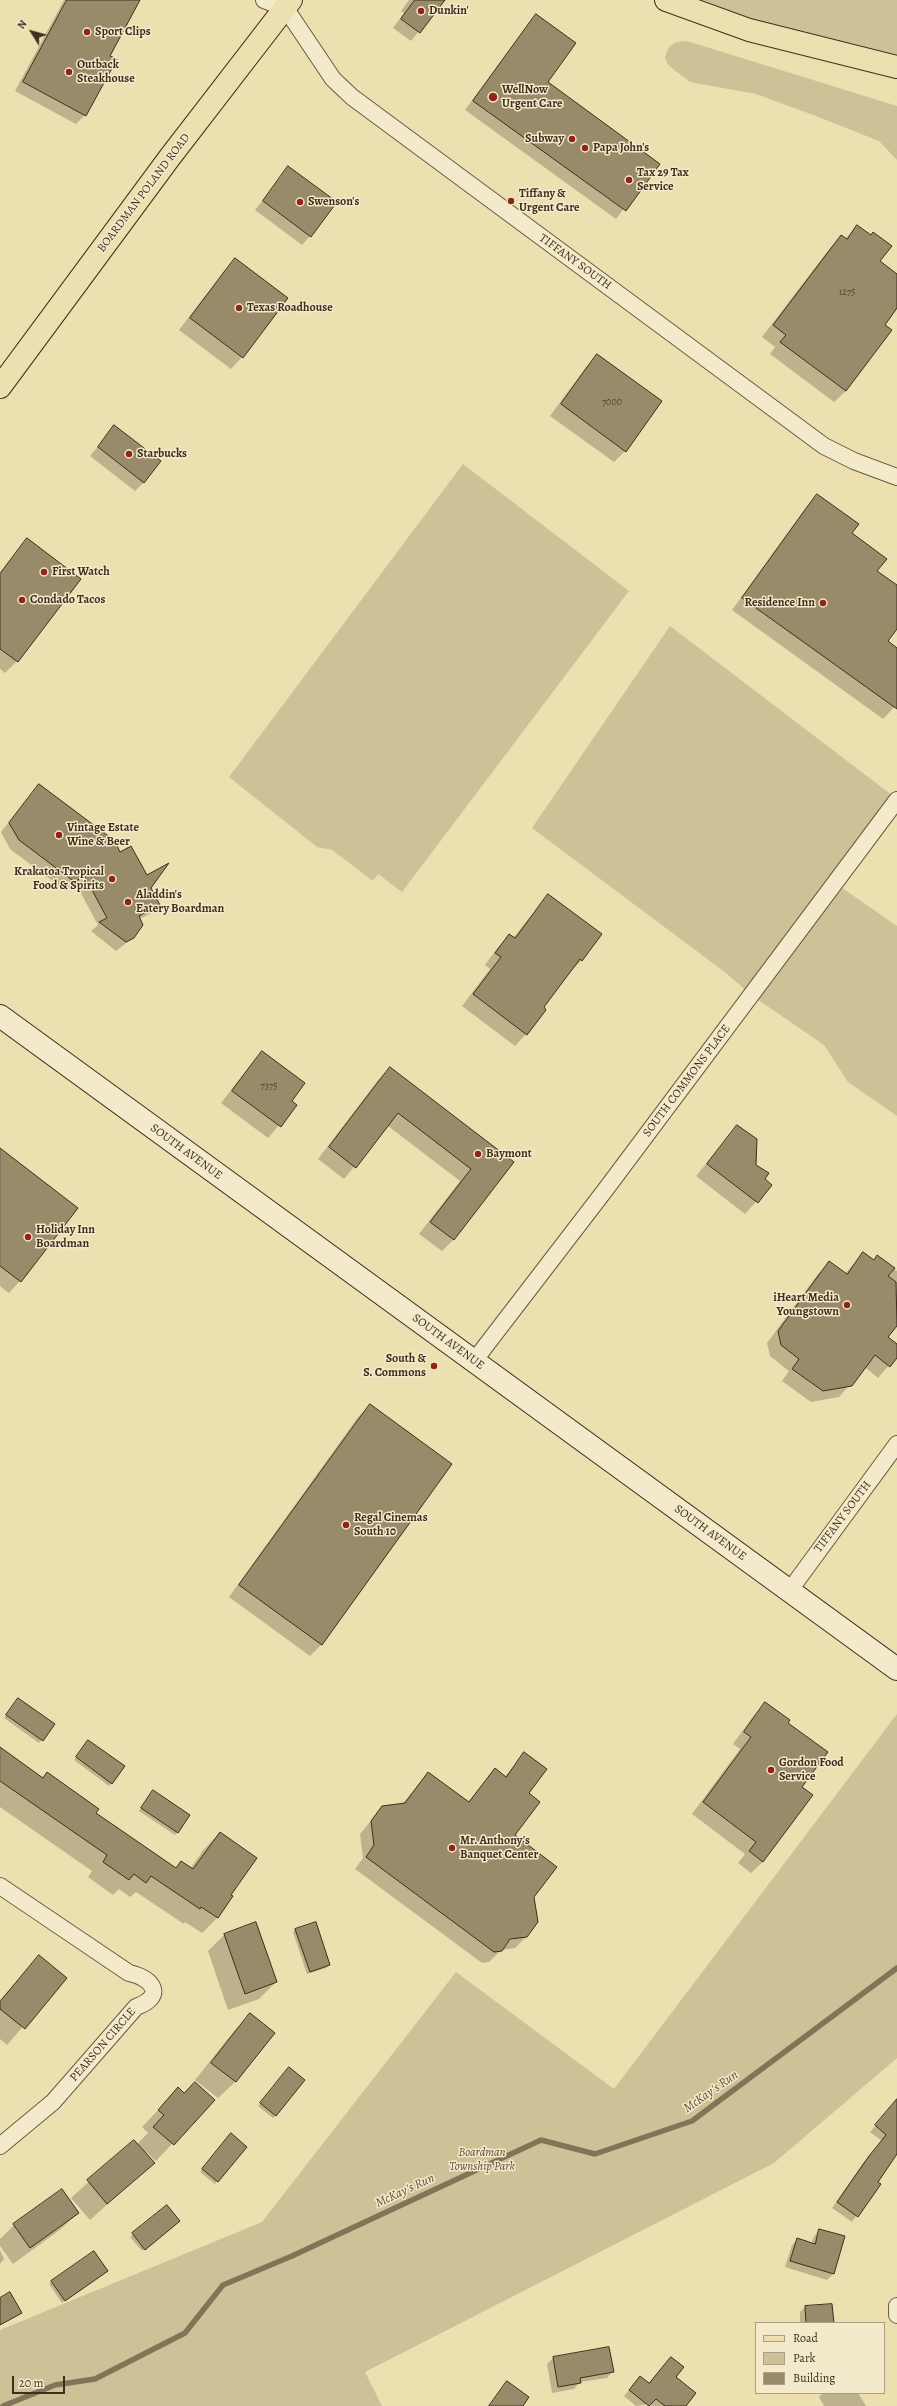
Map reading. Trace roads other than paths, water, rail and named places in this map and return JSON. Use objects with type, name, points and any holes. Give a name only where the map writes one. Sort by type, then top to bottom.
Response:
[{"type":"main road","points":[[666,0],[749,30],[897,67]]},
{"type":"main road","name":"BOARDMAN POLAND ROAD","points":[[0,387],[285,3]]},
{"type":"main road","name":"SOUTH AVENUE","points":[[0,1016],[897,1668]]},
{"type":"street","points":[[264,0],[285,3]]},
{"type":"street","name":"TIFFANY SOUTH","points":[[285,3],[333,79],[352,97],[824,446],[854,461],[897,477]]},
{"type":"street","name":"SOUTH COMMONS PLACE","points":[[474,1361],[606,1189],[897,800]]},
{"type":"street","name":"TIFFANY SOUTH","points":[[790,1590],[897,1444]]},
{"type":"street","name":"PEARSON CIRCLE","points":[[0,1886],[129,1973],[143,1976],[150,1981],[153,1989],[148,2002],[136,2007],[61,2094],[43,2112],[0,2146]]},
{"type":"street","points":[[897,2306],[897,2314]]},
{"type":"waterway","name":"McKay's Run","points":[[3,2406],[55,2385],[95,2379],[185,2333],[223,2285],[292,2256],[541,2140],[595,2154],[692,2121],[897,1968]]},
{"type":"place","name":"Dunkin'","points":[[421,11]]},
{"type":"place","name":"Sport Clips","points":[[87,32]]},
{"type":"place","name":"Outback Steakhouse","points":[[69,72]]},
{"type":"place","name":"WellNow Urgent Care","points":[[493,97]]},
{"type":"place","name":"Subway","points":[[572,139]]},
{"type":"place","name":"Papa John's","points":[[585,148]]},
{"type":"place","name":"Tax 29 Tax Service","points":[[629,180]]},
{"type":"place","name":"Tiffany & Urgent Care","points":[[511,201]]},
{"type":"place","name":"Swenson's","points":[[300,202]]},
{"type":"place","name":"Texas Roadhouse","points":[[239,308]]},
{"type":"place","name":"Starbucks","points":[[129,454]]},
{"type":"place","name":"First Watch","points":[[44,572]]},
{"type":"place","name":"Condado Tacos","points":[[22,600]]},
{"type":"place","name":"Residence Inn","points":[[823,603]]},
{"type":"place","name":"Vintage Estate Wine & Beer","points":[[59,835]]},
{"type":"place","name":"Krakatoa Tropical Food & Spirits","points":[[112,879]]},
{"type":"place","name":"Aladdin's Eatery Boardman","points":[[128,902]]},
{"type":"place","name":"Baymont","points":[[478,1154]]},
{"type":"place","name":"Holiday Inn Boardman","points":[[28,1237]]},
{"type":"place","name":"iHeart Media Youngstown","points":[[847,1305]]},
{"type":"place","name":"South & S. Commons","points":[[434,1366]]},
{"type":"place","name":"Regal Cinemas South 10","points":[[346,1525]]},
{"type":"place","name":"Gordon Food Service","points":[[771,1770]]},
{"type":"place","name":"Mr. Anthony's Banquet Center","points":[[452,1848]]},
{"type":"park label","name":"Boardman Township Park","points":[[482,2160]]}]
